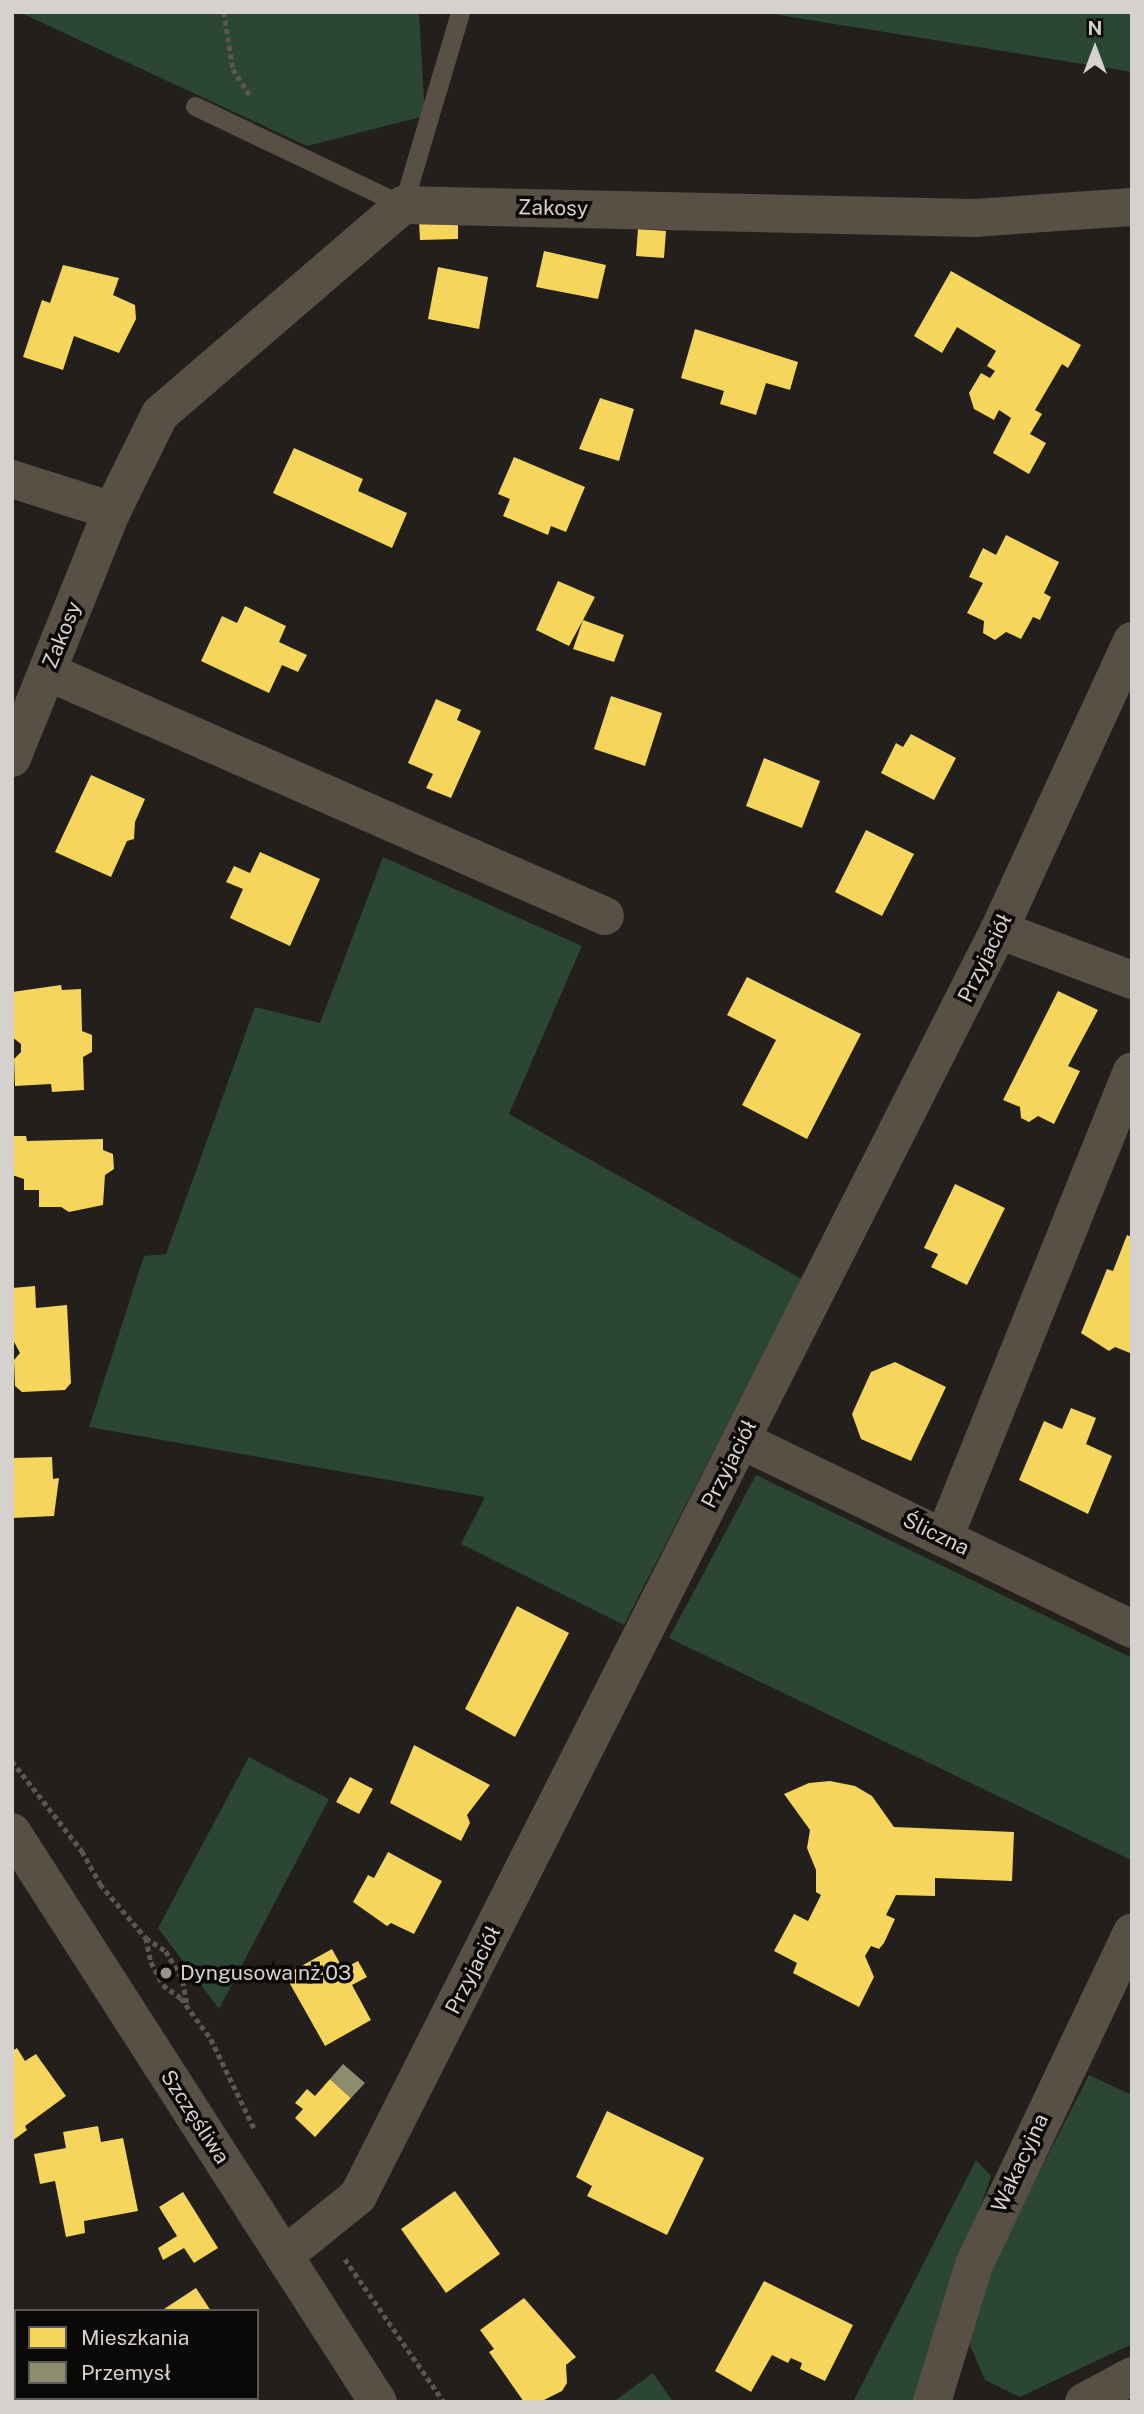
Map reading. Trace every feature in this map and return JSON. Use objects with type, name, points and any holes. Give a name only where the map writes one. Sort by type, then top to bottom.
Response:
[{"type":"street","name":"Zakosy","points":[[12,758],[112,511],[160,414],[402,205],[974,219],[1132,207]]},
{"type":"street","points":[[12,479],[112,511]]},
{"type":"street","name":"Przyjaciół","points":[[284,2256],[358,2196],[999,930],[1132,641]]},
{"type":"street","points":[[48,672],[605,916]]},
{"type":"street","points":[[999,930],[1132,980]]},
{"type":"street","points":[[944,1538],[1132,1071]]},
{"type":"street","name":"Śliczna","points":[[741,1440],[1132,1629]]},
{"type":"street","name":"Szczęśliwa","points":[[13,1833],[378,2402]]},
{"type":"street","name":"Wakacyjna","points":[[932,2402],[974,2264],[1132,1933]]},
{"type":"street","points":[[1084,2402],[1132,2376]]},
{"type":"lane","points":[[195,106],[402,205],[460,12]]},
{"type":"path","points":[[224,12],[233,69],[254,102]]},
{"type":"path","points":[[12,1761],[82,1851],[100,1884],[146,1938],[166,1951],[180,1975],[187,2004]]},
{"type":"path","points":[[146,1938],[150,1962],[163,1985],[187,2004],[211,2039],[257,2134]]},
{"type":"path","points":[[340,2253],[444,2402]]},
{"type":"green space","points":[[19,12],[419,12],[425,116],[307,146]]},
{"type":"green space","points":[[760,12],[1132,12],[1132,72]]},
{"type":"green space","points":[[383,857],[582,946],[509,1114],[802,1279],[624,1625],[461,1544],[485,1497],[89,1427],[144,1256],[166,1254],[255,1007],[320,1023]]},
{"type":"green space","points":[[756,1475],[1132,1658],[1131,1860],[669,1638]]},
{"type":"green space","points":[[249,1757],[329,1799],[219,2009],[158,1928]]},
{"type":"green space","points":[[1089,2075],[1132,2095],[1132,2344],[1020,2397],[985,2380],[961,2324]]},
{"type":"green space","points":[[976,2160],[991,2176],[914,2402],[853,2402]]},
{"type":"green space","points":[[653,2373],[673,2402],[613,2402]]},
{"type":"building: Mieszkania","points":[[458,220],[458,239],[420,240],[419,221]]},
{"type":"building: Mieszkania","points":[[638,229],[666,231],[664,258],[636,256]]},
{"type":"building: Mieszkania","points":[[544,251],[606,265],[598,299],[536,287]]},
{"type":"building: Mieszkania","points":[[63,265],[119,278],[113,295],[135,305],[136,319],[119,353],[74,336],[63,370],[23,357],[42,300],[50,303]]},
{"type":"building: Mieszkania","points":[[438,267],[488,277],[479,329],[428,319]]},
{"type":"building: Mieszkania","points":[[951,271],[1081,345],[1068,368],[1062,364],[1035,410],[1042,414],[1030,434],[1046,443],[1029,474],[993,453],[1011,418],[999,410],[994,420],[974,409],[969,393],[981,373],[990,378],[995,371],[987,366],[996,351],[957,327],[942,353],[914,336]]},
{"type":"building: Mieszkania","points":[[695,329],[798,362],[790,390],[766,383],[756,415],[720,404],[724,391],[681,378]]},
{"type":"building: Mieszkania","points":[[600,398],[634,409],[619,461],[579,449]]},
{"type":"building: Mieszkania","points":[[294,448],[363,479],[358,491],[407,513],[392,548],[273,493]]},
{"type":"building: Mieszkania","points":[[514,457],[585,487],[566,532],[551,526],[548,535],[503,516],[510,499],[498,494]]},
{"type":"building: Mieszkania","points":[[1006,535],[1059,562],[1044,593],[1051,597],[1040,620],[1033,617],[1021,639],[1006,632],[995,640],[983,633],[984,621],[967,613],[983,583],[969,577],[983,548],[996,555]]},
{"type":"building: Mieszkania","points":[[558,581],[595,597],[569,646],[536,630]]},
{"type":"building: Mieszkania","points":[[245,606],[286,626],[279,642],[307,655],[298,672],[282,665],[269,693],[201,661],[222,616],[237,623]]},
{"type":"building: Mieszkania","points":[[583,620],[624,635],[614,662],[573,649]]},
{"type":"building: Mieszkania","points":[[611,696],[662,713],[645,766],[594,749]]},
{"type":"building: Mieszkania","points":[[436,699],[461,710],[457,720],[481,731],[451,798],[426,788],[433,774],[408,763]]},
{"type":"building: Mieszkania","points":[[911,734],[956,758],[934,800],[881,773],[896,743],[903,747]]},
{"type":"building: Mieszkania","points":[[764,758],[820,781],[802,828],[746,806]]},
{"type":"building: Mieszkania","points":[[91,775],[145,799],[135,822],[134,839],[127,841],[111,877],[55,852]]},
{"type":"building: Mieszkania","points":[[866,830],[914,854],[882,916],[835,892]]},
{"type":"building: Mieszkania","points":[[260,852],[320,879],[290,946],[230,918],[243,889],[226,882],[234,866],[250,873]]},
{"type":"building: Mieszkania","points":[[747,977],[861,1034],[807,1139],[742,1105],[776,1040],[727,1015]]},
{"type":"building: Mieszkania","points":[[61,985],[62,990],[81,989],[82,1031],[92,1035],[92,1052],[83,1057],[84,1090],[52,1092],[51,1084],[15,1086],[14,1059],[21,1052],[21,1044],[12,1037],[12,992]]},
{"type":"building: Mieszkania","points":[[1058,991],[1098,1010],[1068,1066],[1080,1071],[1054,1124],[1038,1116],[1029,1122],[1021,1118],[1020,1107],[1003,1100]]},
{"type":"building: Mieszkania","points":[[12,1136],[26,1136],[27,1141],[103,1139],[103,1150],[113,1154],[114,1169],[105,1175],[103,1205],[69,1212],[61,1207],[39,1207],[39,1190],[24,1190],[24,1179],[12,1175]]},
{"type":"building: Mieszkania","points":[[955,1184],[1005,1208],[967,1285],[931,1267],[938,1254],[924,1248]]},
{"type":"building: Mieszkania","points":[[1127,1235],[1132,1237],[1130,1353],[1115,1347],[1109,1351],[1081,1333],[1107,1269],[1113,1271]]},
{"type":"building: Mieszkania","points":[[35,1286],[36,1308],[67,1305],[71,1383],[65,1390],[22,1392],[15,1386],[14,1360],[20,1353],[13,1340],[12,1288]]},
{"type":"building: Mieszkania","points":[[895,1362],[946,1387],[911,1461],[861,1439],[852,1414],[871,1372]]},
{"type":"building: Mieszkania","points":[[1071,1408],[1096,1418],[1086,1444],[1112,1456],[1088,1514],[1019,1480],[1044,1421],[1062,1429]]},
{"type":"building: Mieszkania","points":[[52,1457],[53,1479],[59,1478],[54,1516],[12,1518],[12,1458]]},
{"type":"building: Mieszkania","points":[[517,1606],[569,1633],[515,1737],[465,1709]]},
{"type":"building: Mieszkania","points":[[414,1745],[490,1785],[467,1815],[470,1823],[461,1841],[390,1803]]},
{"type":"building: Mieszkania","points":[[350,1777],[373,1789],[359,1814],[336,1802]]},
{"type":"building: Mieszkania","points":[[830,1781],[855,1786],[872,1796],[894,1827],[1014,1832],[1012,1881],[935,1878],[935,1896],[896,1895],[886,1915],[895,1919],[884,1943],[879,1949],[871,1946],[865,1956],[874,1977],[859,2007],[793,1973],[797,1963],[774,1951],[794,1914],[808,1921],[821,1895],[816,1892],[816,1870],[807,1848],[810,1830],[784,1794],[809,1783]]},
{"type":"building: Mieszkania","points":[[388,1852],[442,1881],[414,1934],[391,1923],[387,1926],[353,1902],[368,1875],[374,1878]]},
{"type":"building: Mieszkania","points":[[332,1949],[343,1969],[358,1961],[367,1977],[352,1985],[371,2020],[325,2046],[285,1975]]},
{"type":"building: Mieszkania","points":[[17,2048],[25,2061],[36,2054],[66,2096],[25,2126],[27,2130],[12,2141],[12,2051]]},
{"type":"building: Mieszkania","points":[[330,2079],[351,2098],[315,2137],[295,2118],[303,2109],[295,2103],[307,2089],[315,2096]]},
{"type":"building: Mieszkania","points":[[607,2111],[704,2158],[667,2235],[587,2196],[592,2186],[576,2177]]},
{"type":"building: Mieszkania","points":[[98,2126],[101,2142],[123,2138],[138,2211],[84,2221],[85,2233],[66,2237],[55,2181],[40,2184],[34,2154],[66,2148],[63,2132]]},
{"type":"building: Mieszkania","points":[[455,2191],[500,2254],[446,2293],[401,2229]]},
{"type":"building: Mieszkania","points":[[183,2192],[218,2248],[194,2263],[184,2248],[163,2260],[158,2248],[177,2236],[159,2207]]},
{"type":"building: Mieszkania","points":[[764,2281],[853,2325],[825,2381],[800,2369],[802,2363],[791,2358],[788,2363],[772,2355],[751,2392],[715,2371]]},
{"type":"building: Mieszkania","points":[[196,2288],[210,2309],[164,2309]]},
{"type":"building: Mieszkania","points":[[524,2298],[576,2357],[566,2365],[567,2383],[562,2391],[540,2402],[524,2402],[489,2352],[494,2349],[480,2330]]},
{"type":"building: Mieszkania","points":[[48,2400],[93,2400],[93,2401]]},
{"type":"building: Przemysł","points":[[343,2064],[365,2083],[351,2098],[330,2079]]},
{"type":"place","name":"Dyngusowa nż 03","points":[[166,1973]]}]
